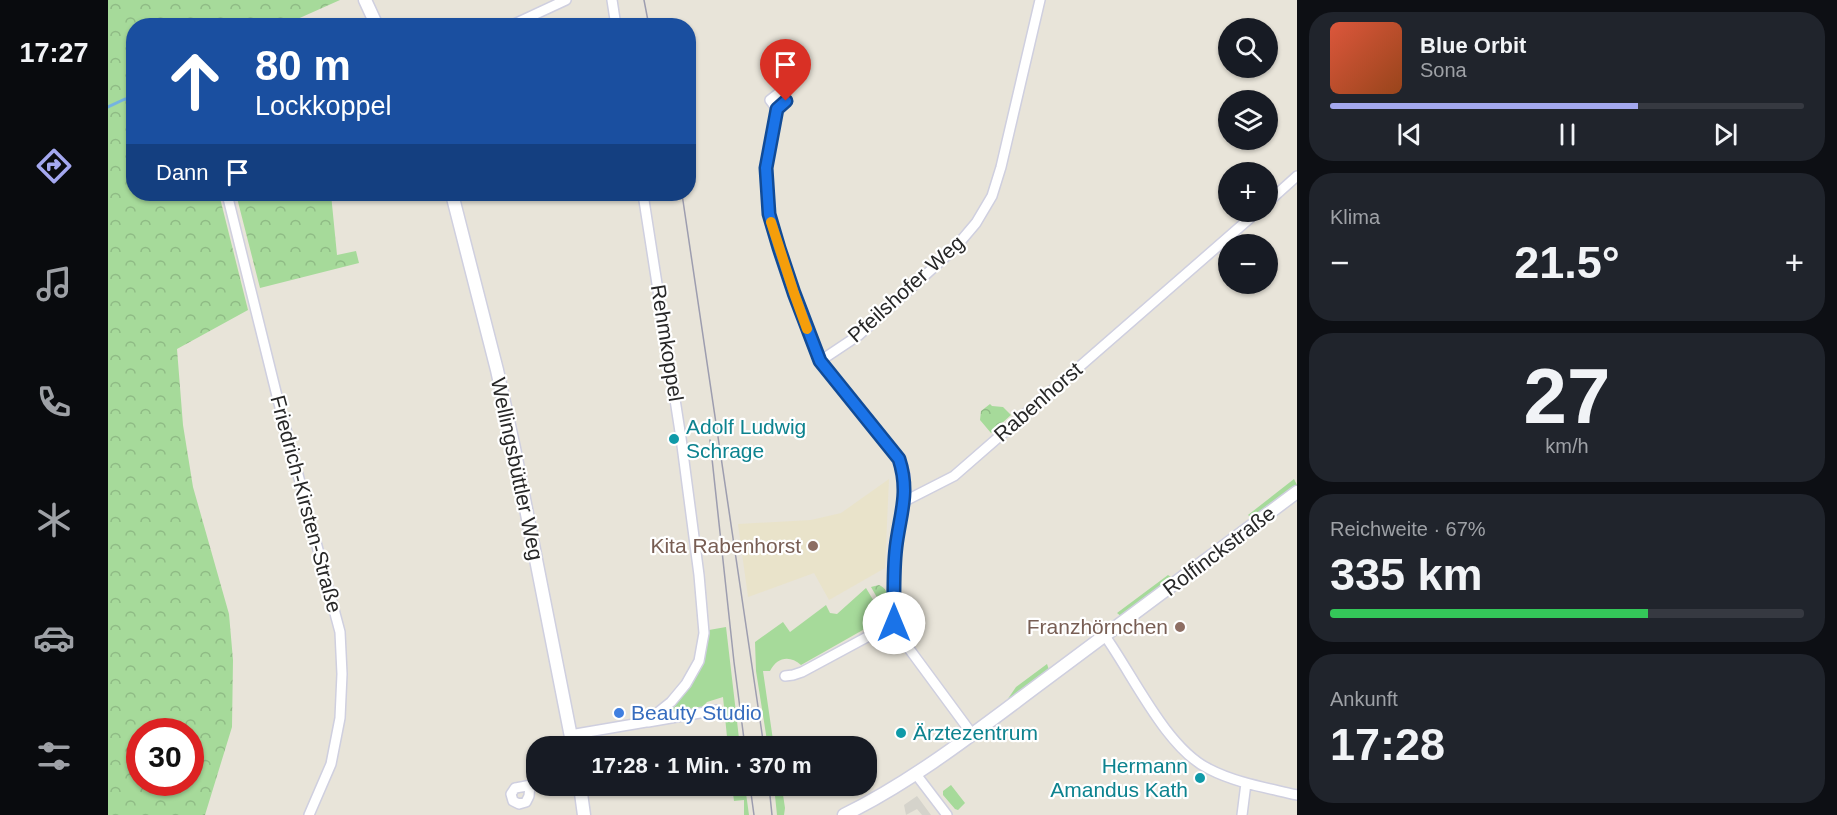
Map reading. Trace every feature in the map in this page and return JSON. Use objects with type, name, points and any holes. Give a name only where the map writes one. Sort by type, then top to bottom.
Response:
[{"type":"main road","points":[[365,0],[373,18]]},
{"type":"main road","name":"Wellingsbüttler Weg","points":[[454,201],[512,437],[570,736]]},
{"type":"main road","name":"Rolfinckstraße","points":[[844,815],[871,801],[972,734],[1297,492]]},
{"type":"main road","points":[[581,796],[584,815]]},
{"type":"street","points":[[527,18],[566,0]]},
{"type":"street","points":[[612,0],[615,18]]},
{"type":"street","name":"Pfeilshofer Weg","points":[[820,361],[859,335],[954,249],[976,223],[992,196],[1001,167],[1040,0]]},
{"type":"street","points":[[777,109],[766,168],[769,214],[794,293],[820,361],[899,459],[905,475],[905,501],[896,545],[894,623],[899,635],[972,734]]},
{"type":"street","points":[[1278,193],[1297,176]]},
{"type":"street","name":"Friedrich-Kirsten-Straße","points":[[229,201],[277,396],[340,632],[342,674],[340,718],[331,764],[309,815]]},
{"type":"street","name":"Rehmkoppel","points":[[645,201],[681,438],[699,575],[704,633],[699,661],[686,684],[671,702],[645,722]]},
{"type":"street","name":"Rabenhorst","points":[[905,501],[954,476],[1246,222]]},
{"type":"street","points":[[785,676],[802,672],[894,623]]},
{"type":"street","points":[[1105,636],[1176,743],[1207,769],[1246,783],[1297,795]]},
{"type":"street","name":"Rehmkoppel","points":[[590,736],[645,722],[717,710]]},
{"type":"street","points":[[915,773],[947,815]]},
{"type":"street","points":[[1242,815],[1246,783]]},
{"type":"shaded area","name":"Kita Rabenhorst","points":[[889,479],[885,568],[829,600],[814,573],[748,597],[738,524],[811,520],[841,513]]},
{"type":"shaded area","points":[[917,796],[931,815],[922,815],[917,809],[906,815],[904,805]]},
{"type":"green space","points":[[108,0],[340,0],[300,18],[126,18],[126,201],[221,201],[248,310],[177,349],[183,425],[193,487],[229,614],[233,660],[232,727],[205,815],[108,815]]},
{"type":"green space","points":[[238,201],[332,201],[337,255],[356,251],[359,263],[260,288]]},
{"type":"green space","points":[[990,404],[1003,407],[1011,415],[991,433],[980,420],[981,411]]},
{"type":"green space","points":[[1294,479],[1297,485],[1253,519],[1248,515]]},
{"type":"green space","points":[[1168,575],[1172,578],[1122,617],[1117,613]]},
{"type":"green space","points":[[879,585],[883,587],[888,597],[886,613],[871,587]]},
{"type":"green space","points":[[866,588],[884,618],[801,665],[784,659],[776,663],[770,671],[763,671],[772,736],[766,736],[756,671],[755,642],[783,622],[790,632],[826,605],[830,613],[837,614]]},
{"type":"green space","points":[[726,627],[739,736],[727,736],[723,697],[707,702],[700,710],[661,715],[685,691],[700,671],[709,630]]},
{"type":"green space","points":[[1047,664],[1049,670],[1005,703],[1016,687]]},
{"type":"green space","points":[[951,785],[965,803],[958,810],[943,795],[943,791]]},
{"type":"green space","points":[[733,796],[746,796],[749,815],[744,815],[744,800],[734,801]]},
{"type":"green space","points":[[775,796],[783,796],[784,815],[777,815]]},
{"type":"waterway","points":[[108,107],[126,99]]},
{"type":"tram line","points":[[644,0],[647,18]]},
{"type":"tram line","points":[[683,201],[762,736]]},
{"type":"tram line","points":[[710,440],[744,736]]},
{"type":"tram line","points":[[751,796],[754,815]]},
{"type":"tram line","points":[[770,796],[772,815]]},
{"type":"slow traffic","points":[[771,222],[807,329]]},
{"type":"place","name":"Adolf Ludwig Schrage","points":[[674,439]]},
{"type":"place","name":"Kita Rabenhorst","points":[[813,546]]},
{"type":"place","name":"Franzhörnchen","points":[[1180,627]]},
{"type":"place","name":"Beauty Studio","points":[[619,713]]},
{"type":"place","name":"Ärztezentrum","points":[[901,733]]},
{"type":"place","name":"Hermann Amandus Kath","points":[[1200,778]]},
{"type":"route","points":[[786,101],[777,109],[766,168],[769,214],[779,248],[820,361],[899,459],[905,475],[905,501],[896,545],[894,623]]}]
